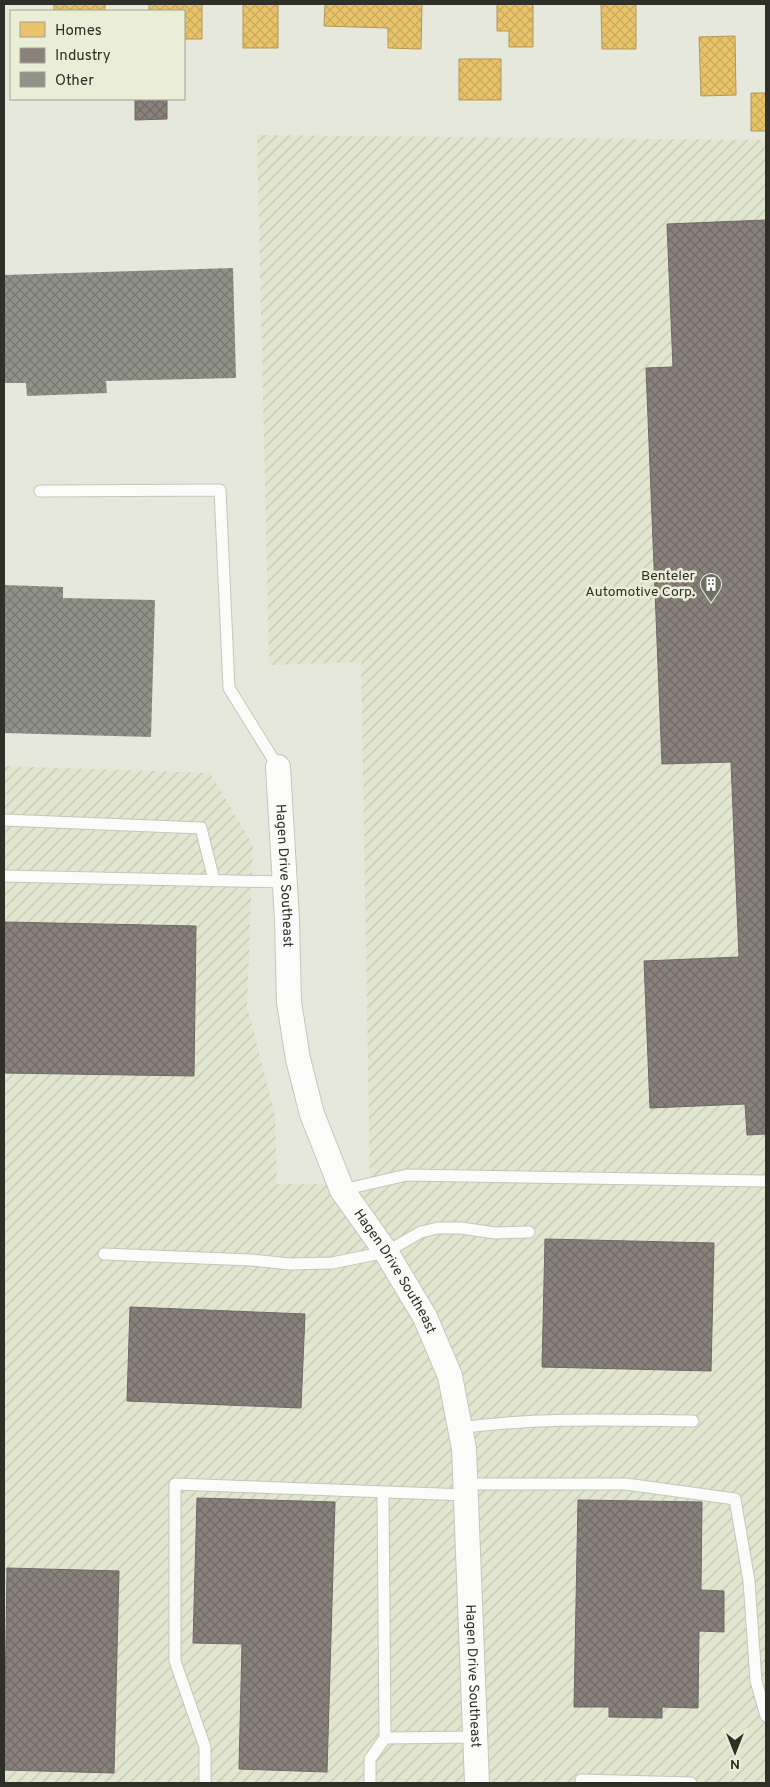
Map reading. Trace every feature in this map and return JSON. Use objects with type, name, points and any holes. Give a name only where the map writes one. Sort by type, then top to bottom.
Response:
[{"type":"street","name":"Hagen Drive Southeast","points":[[278,767],[285,882],[289,1002],[298,1058],[312,1114],[342,1190],[386,1252],[425,1316],[450,1376],[464,1449],[477,1783]]},
{"type":"lane","points":[[40,491],[220,490],[230,688],[278,767]]},
{"type":"lane","points":[[4,820],[200,828],[214,880]]},
{"type":"lane","points":[[4,876],[285,882]]},
{"type":"lane","points":[[342,1190],[407,1175],[766,1181]]},
{"type":"lane","points":[[104,1254],[252,1260],[290,1264],[332,1263],[386,1252],[421,1232],[438,1228],[461,1228],[495,1233],[529,1232]]},
{"type":"lane","points":[[460,1428],[510,1421],[559,1419],[694,1421]]},
{"type":"lane","points":[[205,1783],[205,1747],[174,1661],[174,1484],[383,1492],[626,1484],[735,1499],[749,1580],[756,1681],[766,1716]]},
{"type":"lane","points":[[370,1783],[370,1759],[385,1738],[383,1492]]},
{"type":"lane","points":[[385,1738],[476,1738]]},
{"type":"lane","points":[[581,1780],[691,1783]]},
{"type":"shaded area","points":[[257,135],[766,140],[766,1783],[4,1783],[4,766],[210,773],[253,845],[247,1006],[275,1116],[277,1184],[370,1184],[361,662],[269,665]]},
{"type":"building: Homes","points":[[54,4],[105,4],[105,10],[54,10]]},
{"type":"building: Homes","points":[[149,4],[202,4],[202,39],[185,39],[185,10],[149,10]]},
{"type":"building: Homes","points":[[243,4],[278,4],[278,48],[243,48]]},
{"type":"building: Homes","points":[[325,4],[422,4],[421,49],[388,48],[388,28],[324,26]]},
{"type":"building: Homes","points":[[497,4],[533,4],[533,47],[509,47],[509,31],[497,31]]},
{"type":"building: Homes","points":[[601,4],[636,4],[636,49],[602,49]]},
{"type":"building: Homes","points":[[735,36],[736,95],[701,96],[699,37]]},
{"type":"building: Homes","points":[[459,59],[501,59],[501,100],[459,100]]},
{"type":"building: Homes","points":[[751,93],[766,93],[766,131],[751,131]]},
{"type":"building: Industry","points":[[135,100],[167,100],[167,119],[135,120]]},
{"type":"building: Industry","name":"Benteler Automotive Corp.","points":[[766,220],[766,1134],[747,1135],[745,1104],[650,1108],[644,961],[739,957],[731,762],[662,764],[646,368],[673,367],[667,224]]},
{"type":"building: Industry","points":[[4,922],[196,926],[194,1076],[4,1073]]},
{"type":"building: Industry","points":[[545,1239],[714,1243],[711,1371],[542,1367]]},
{"type":"building: Industry","points":[[130,1307],[305,1314],[301,1408],[127,1401]]},
{"type":"building: Industry","points":[[197,1498],[335,1502],[327,1772],[239,1769],[242,1644],[193,1643]]},
{"type":"building: Industry","points":[[578,1500],[702,1502],[701,1590],[724,1591],[724,1632],[699,1631],[698,1708],[662,1707],[662,1718],[609,1717],[609,1707],[574,1707]]},
{"type":"building: Industry","points":[[7,1568],[119,1571],[114,1773],[4,1770]]},
{"type":"building: Other","points":[[233,268],[236,378],[106,381],[107,393],[27,396],[26,383],[4,383],[4,275]]},
{"type":"building: Other","points":[[4,585],[63,587],[63,598],[155,600],[151,737],[4,733]]},
{"type":"place","name":"Benteler Automotive Corp.","points":[[711,603]]}]
